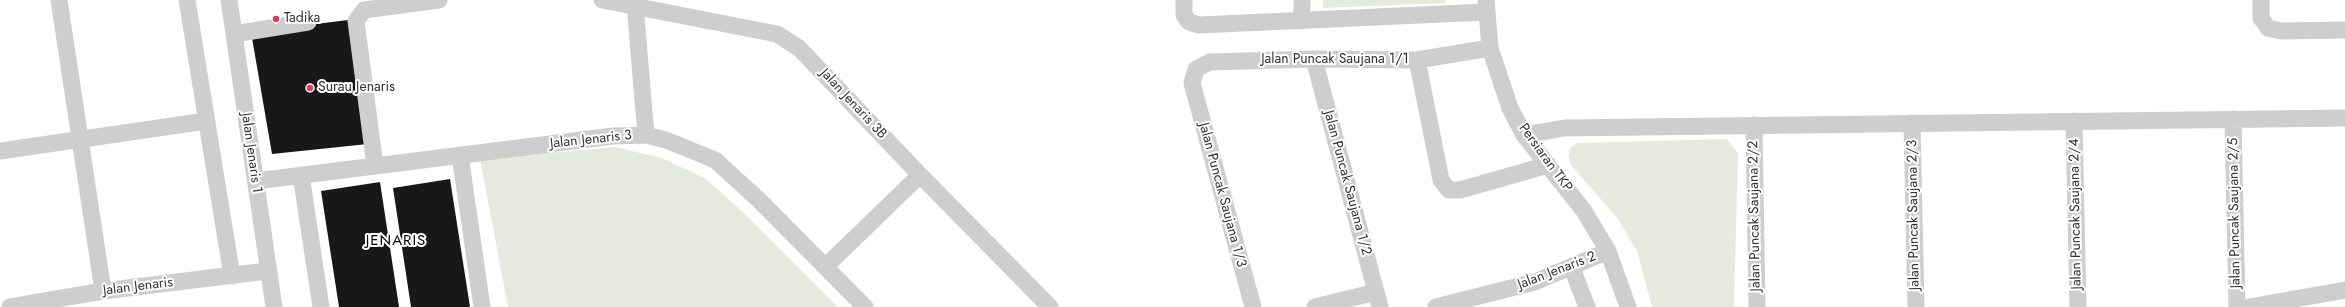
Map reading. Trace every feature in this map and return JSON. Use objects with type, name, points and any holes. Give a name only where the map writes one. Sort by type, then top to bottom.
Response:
[{"type":"street","points":[[59,0],[103,291]]},
{"type":"street","points":[[187,0],[232,276]]},
{"type":"street","name":"Jalan Jenaris 1","points":[[229,0],[256,181],[267,271],[274,307]]},
{"type":"street","points":[[375,166],[356,21],[364,10],[439,0]]},
{"type":"street","name":"Jalan Jenaris 3B","points":[[602,0],[635,5],[777,34],[799,48],[920,175],[1050,307]]},
{"type":"street","points":[[1184,0],[1184,15],[1190,22],[1199,25],[1302,20],[1457,6],[1487,6]]},
{"type":"street","points":[[1302,0],[1302,20]]},
{"type":"street","points":[[2261,0],[2261,18],[2268,28],[2281,31],[2345,30]]},
{"type":"street","points":[[635,5],[646,135]]},
{"type":"street","name":"Persiaran TKP","points":[[1487,6],[1490,48],[1510,108],[1524,134],[1584,211],[1608,251],[1628,307]]},
{"type":"street","points":[[234,34],[308,22]]},
{"type":"street","name":"Jalan Puncak Saujana 1/1","points":[[1192,83],[1196,69],[1210,62],[1314,59],[1418,60],[1490,48]]},
{"type":"street","name":"Jalan Puncak Saujana 1/2","points":[[1314,59],[1378,299]]},
{"type":"street","points":[[1418,60],[1440,180],[1449,190],[1460,190],[1548,165]]},
{"type":"street","name":"Jalan Puncak Saujana 1/3","points":[[1192,83],[1253,307]]},
{"type":"street","points":[[1524,134],[1564,128],[2345,118]]},
{"type":"street","name":"Jalan Puncak Saujana 2/5","points":[[2233,119],[2236,307]]},
{"type":"street","points":[[0,151],[206,121]]},
{"type":"street","name":"Jalan Puncak Saujana 2/4","points":[[2074,121],[2078,307]]},
{"type":"street","name":"Jalan Puncak Saujana 2/3","points":[[1912,123],[1916,307]]},
{"type":"street","name":"Jalan Puncak Saujana 2/2","points":[[1754,125],[1757,307]]},
{"type":"street","name":"Jalan Jenaris 3","points":[[256,181],[613,136],[646,135],[666,140],[715,160],[759,200],[865,307]]},
{"type":"street","points":[[460,155],[482,307]]},
{"type":"street","points":[[301,175],[320,307]]},
{"type":"street","points":[[825,267],[920,175]]},
{"type":"street","name":"Jalan Jenaris 2","points":[[1436,307],[1535,282],[1572,268],[1608,251]]},
{"type":"street","points":[[1572,268],[1587,307]]},
{"type":"street","name":"Jalan Jenaris","points":[[10,307],[103,291],[267,271]]},
{"type":"street","points":[[2249,307],[2345,290]]},
{"type":"street","points":[[1315,307],[1378,299]]},
{"type":"shaded area","points":[[1323,0],[1446,0],[1446,3],[1323,8]]},
{"type":"shaded area","points":[[1727,139],[1738,153],[1734,307],[1652,307],[1637,251],[1618,219],[1571,165],[1568,155],[1571,147],[1577,143]]},
{"type":"shaded area","points":[[615,147],[662,158],[706,179],[745,214],[838,307],[508,307],[480,159]]},
{"type":"building","name":"Surau Jenaris","points":[[348,20],[368,144],[272,154],[251,32]]},
{"type":"building","points":[[450,179],[470,307],[411,307],[393,188]]},
{"type":"building","points":[[380,182],[399,307],[339,307],[321,191]]},
{"type":"place","name":"Tadika","points":[[276,19]]},
{"type":"place","name":"Surau Jenaris","points":[[310,88]]},
{"type":"district","name":"JENARIS","points":[[396,241]]}]
